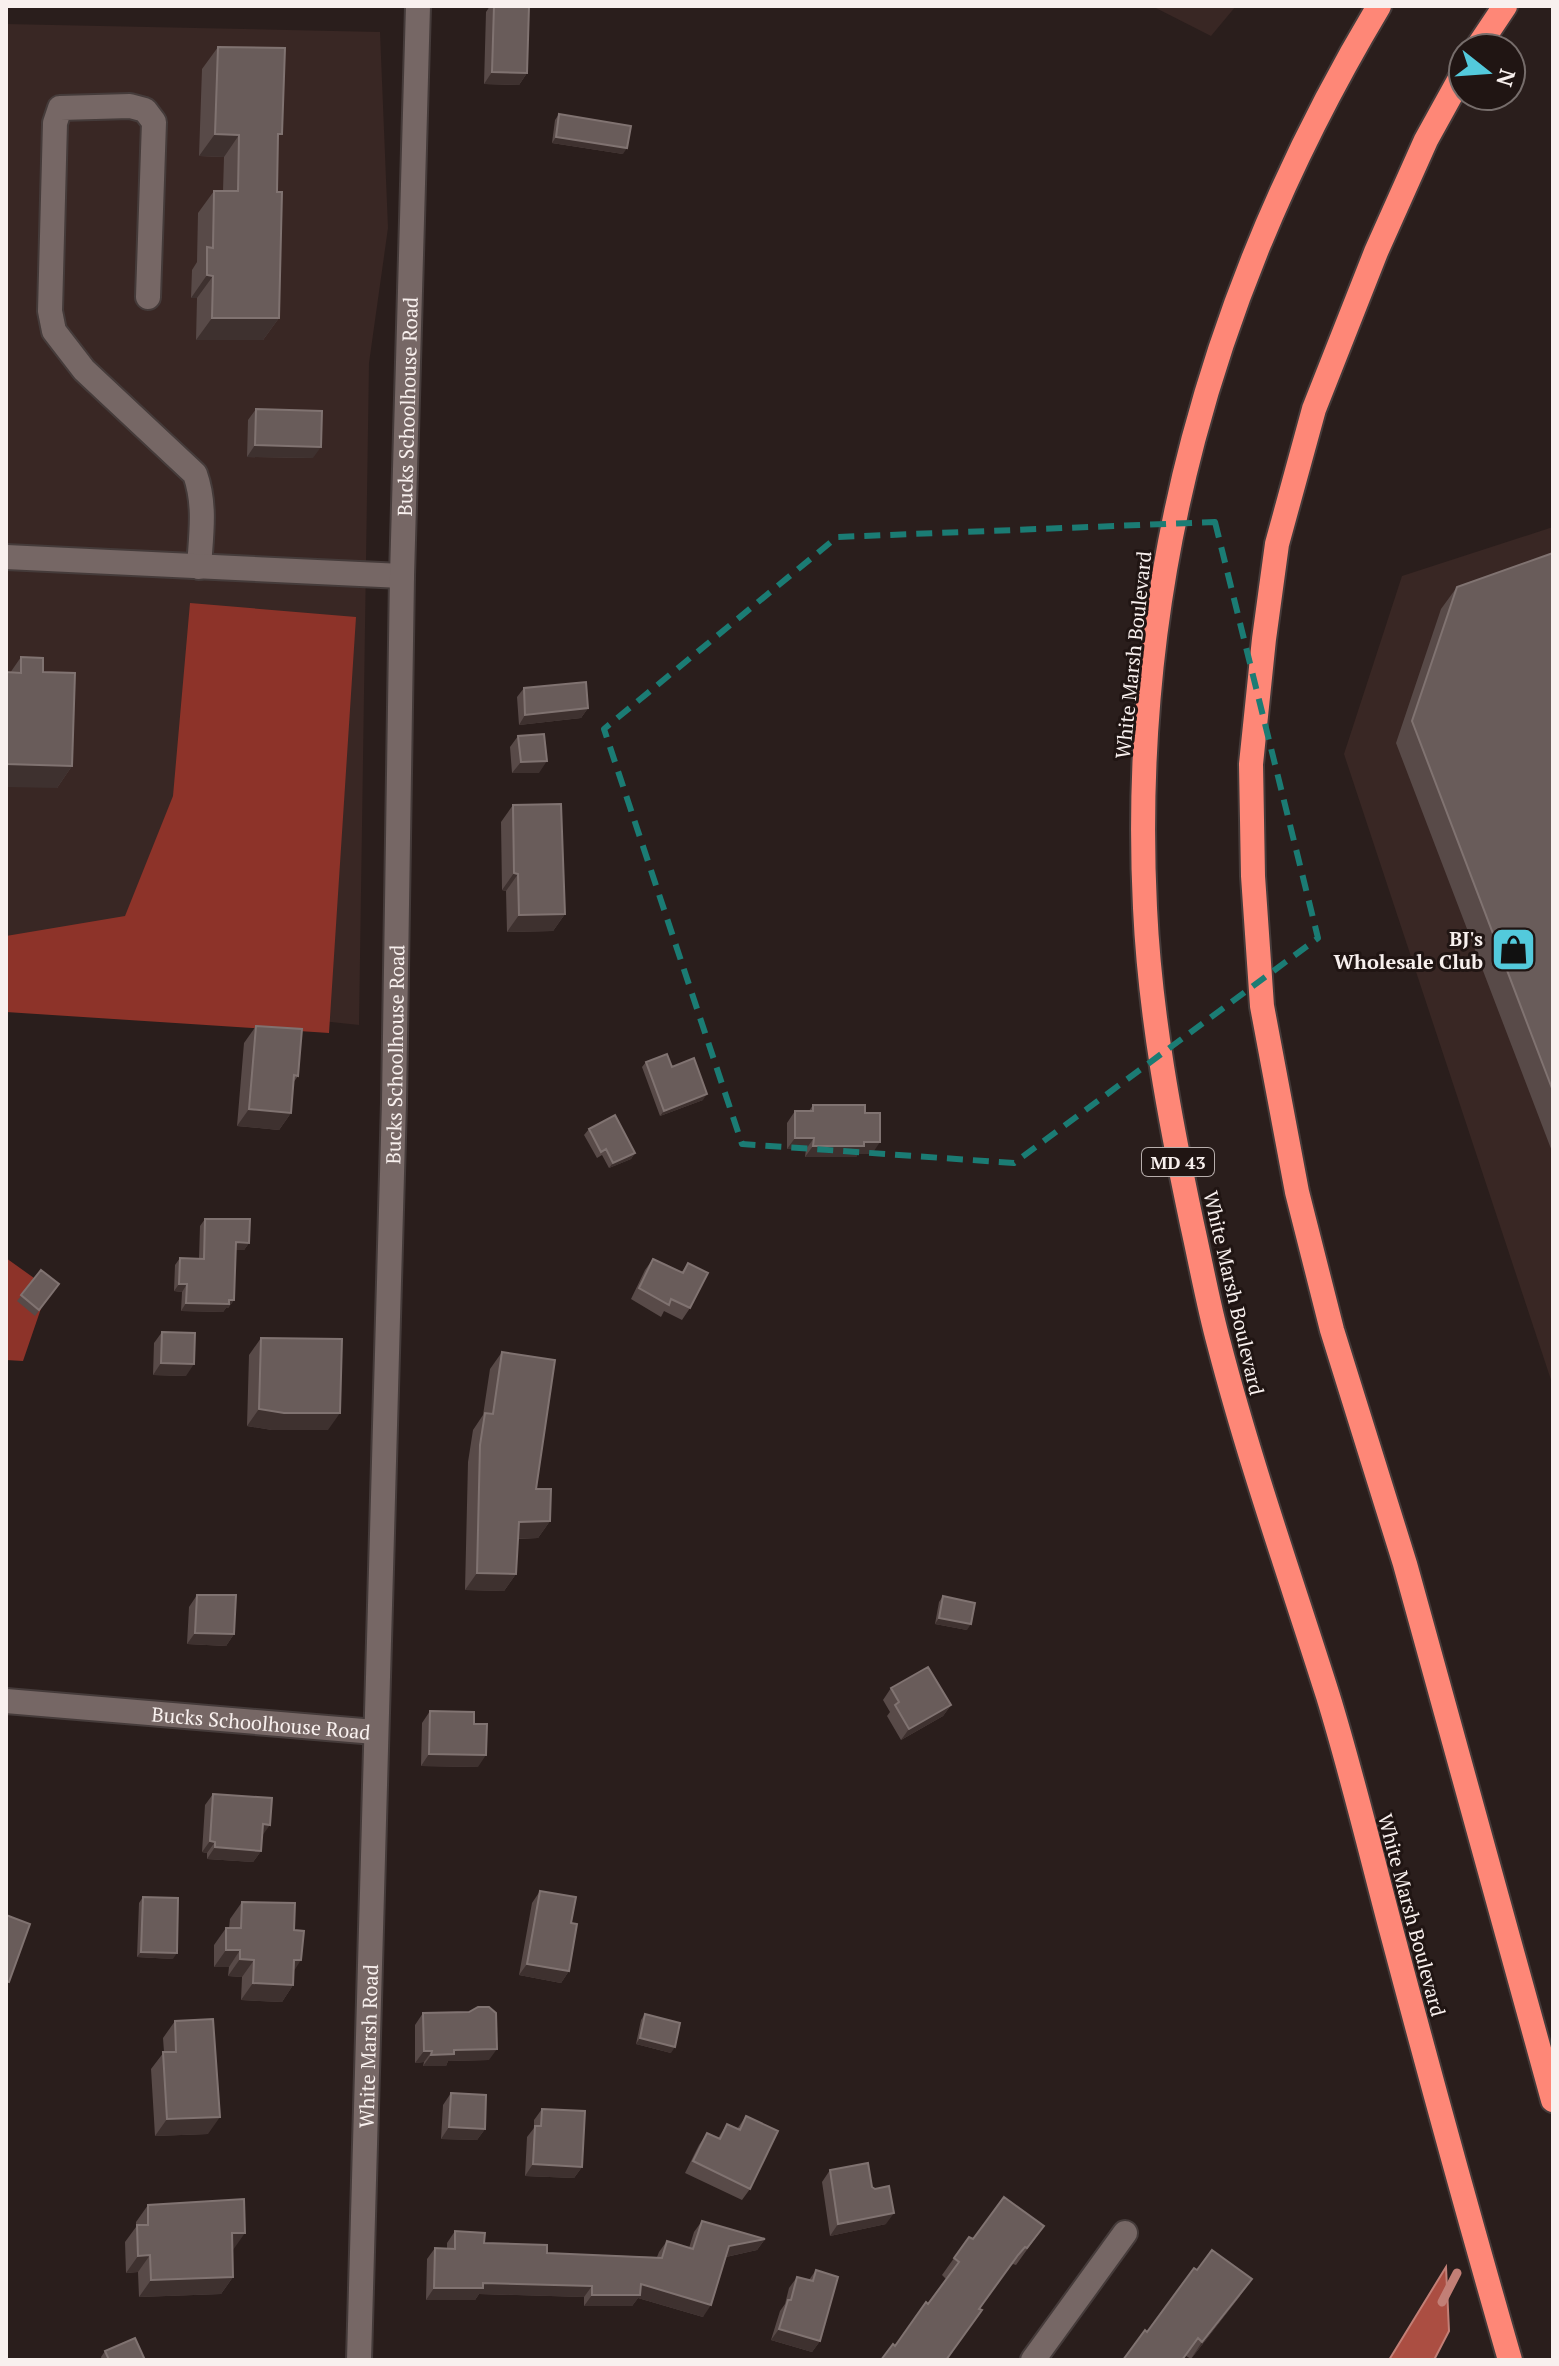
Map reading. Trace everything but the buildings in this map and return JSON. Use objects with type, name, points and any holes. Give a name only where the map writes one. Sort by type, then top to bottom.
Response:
[{"type":"highway","name":"White Marsh Boulevard","points":[[1379,6],[1331,89],[1268,217],[1226,327],[1190,447],[1170,539],[1150,679],[1144,792],[1145,913],[1159,1054],[1176,1155],[1217,1338],[1254,1472],[1330,1701],[1510,2360]]},
{"type":"highway","points":[[1488,32],[1505,6]]},
{"type":"highway","points":[[1447,102],[1426,140],[1376,252],[1314,409],[1277,544],[1251,764],[1253,876],[1262,1006],[1297,1192],[1332,1330],[1405,1564],[1553,2100]]},
{"type":"street","name":"Bucks Schoolhouse Road","points":[[6,1701],[375,1732],[394,1102],[402,576],[418,6]]},
{"type":"street","points":[[148,297],[154,122],[145,110],[130,106],[60,108],[55,123],[54,154],[50,311],[54,331],[84,370],[195,474],[201,492],[203,515],[199,567]]},
{"type":"street","points":[[6,557],[402,576]]},
{"type":"street","name":"White Marsh Road","points":[[359,2360],[375,1732]]},
{"type":"street","points":[[1033,2360],[1125,2233]]},
{"type":"highlighted area","points":[[1215,522],[1318,938],[1014,1163],[742,1144],[604,729],[837,537]]},
{"type":"shaded area","points":[[1152,6],[1236,6],[1211,36]]},
{"type":"shaded area","points":[[6,24],[380,32],[388,228],[369,363],[359,1025],[6,987]]},
{"type":"shaded area","points":[[1553,527],[1553,1386],[1344,754],[1402,576]]},
{"type":"shaded area","points":[[190,603],[356,617],[329,1033],[6,1012],[6,936],[125,916],[173,796]]},
{"type":"shaded area","points":[[6,1258],[48,1288],[23,1361],[6,1360]]},
{"type":"shaded area","points":[[1446,2267],[1449,2331],[1434,2360],[1389,2360]]},
{"type":"waterway","points":[[1442,2302],[1457,2273]]},
{"type":"place","name":"BJ's Wholesale Club","points":[[1514,949]]}]
